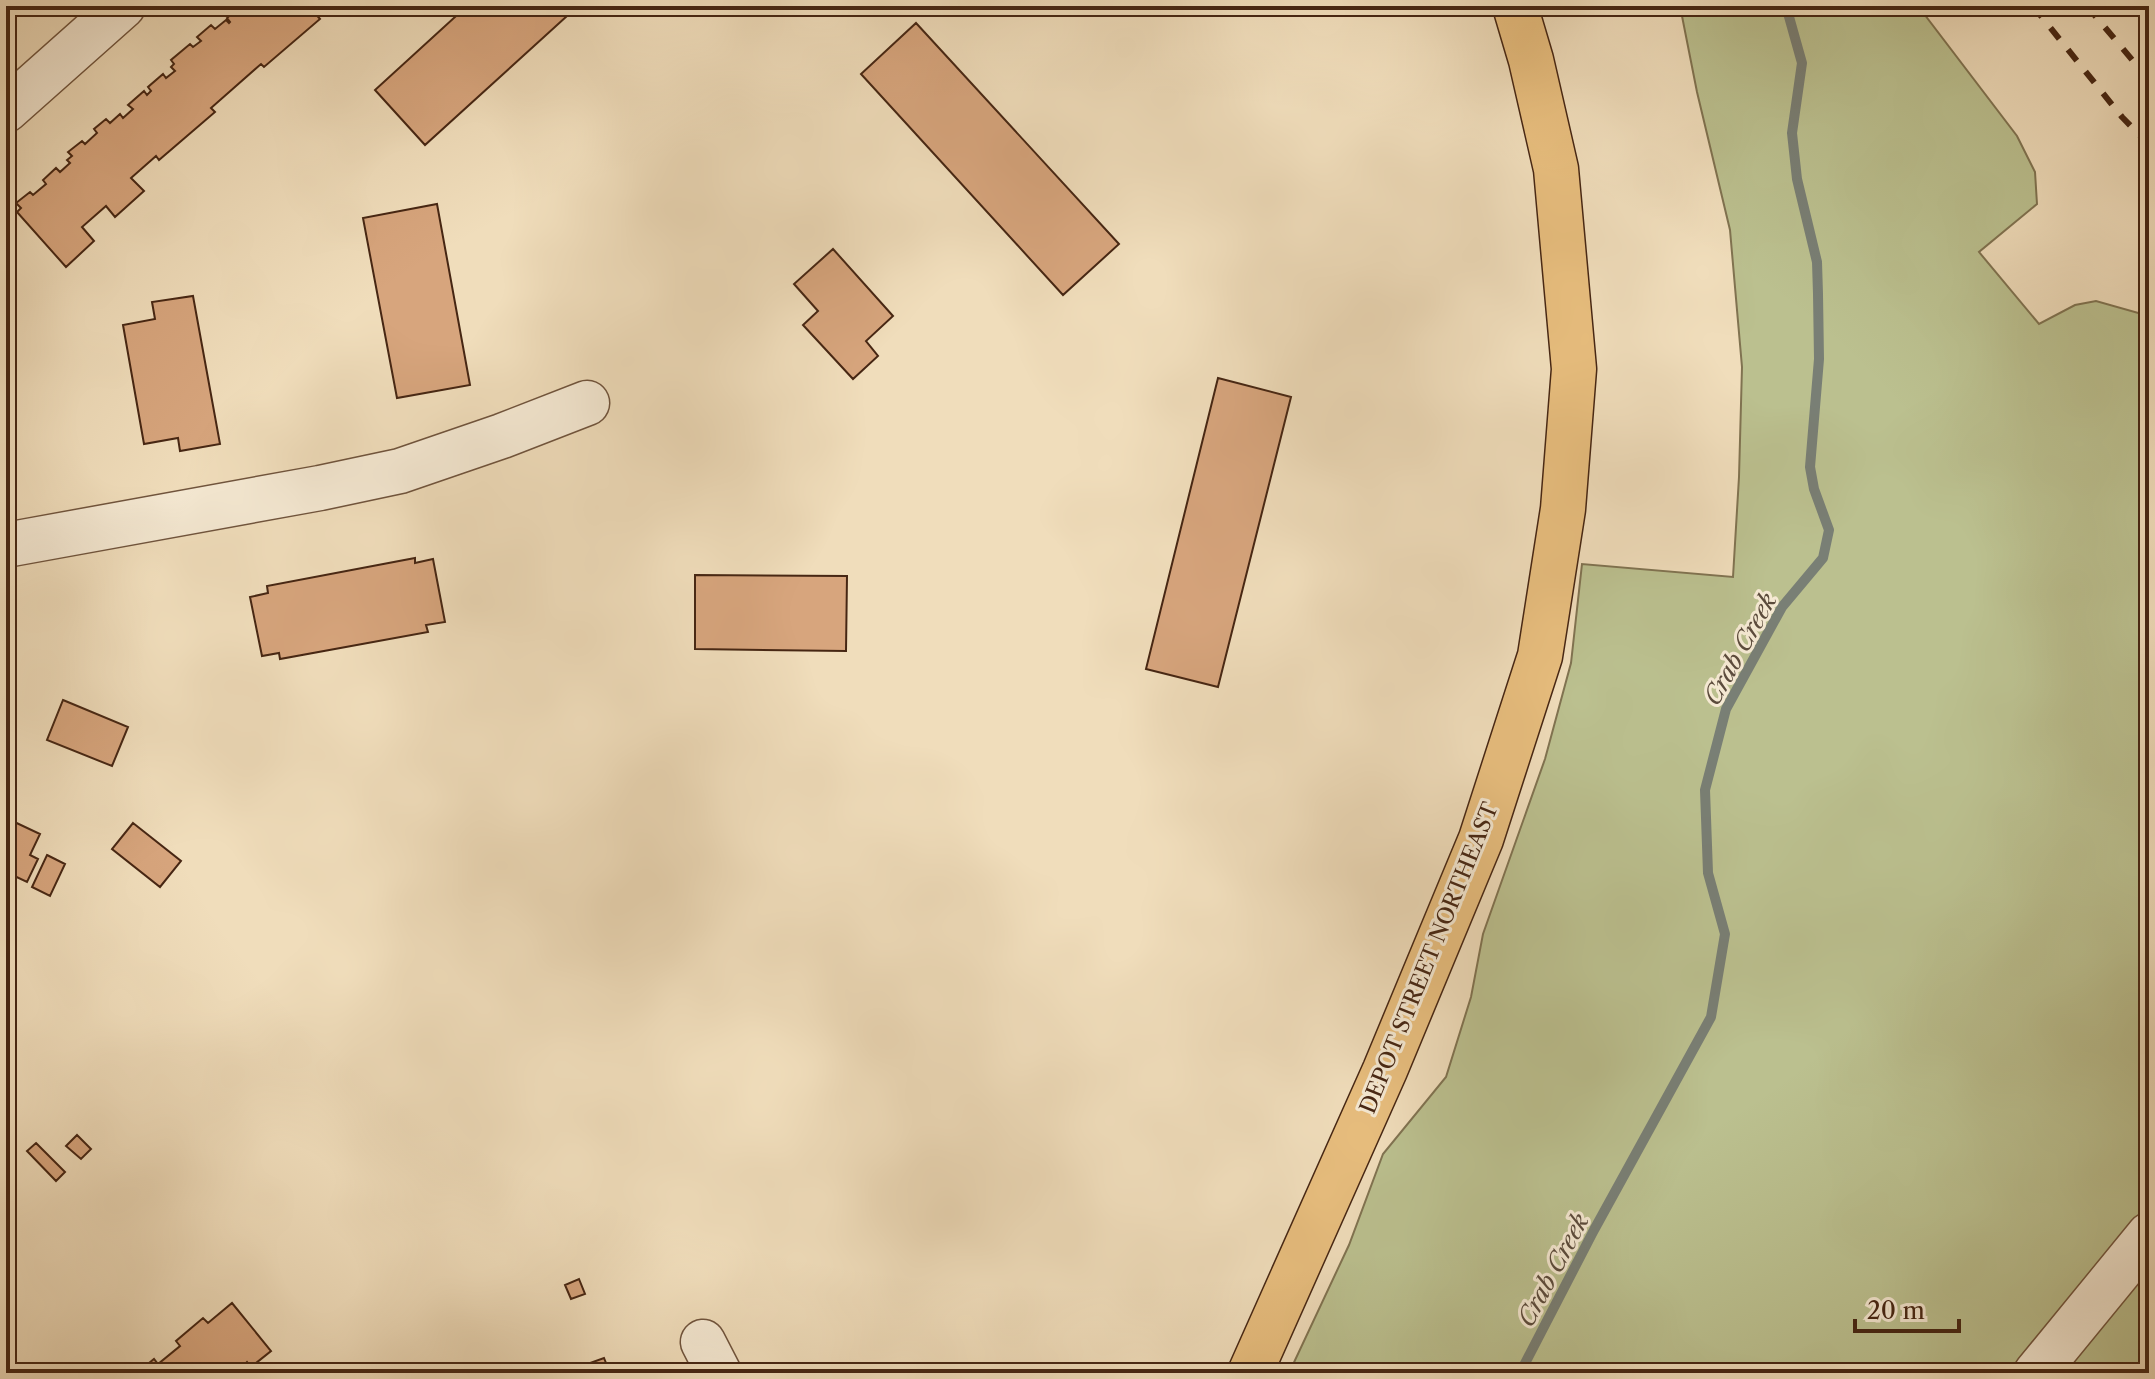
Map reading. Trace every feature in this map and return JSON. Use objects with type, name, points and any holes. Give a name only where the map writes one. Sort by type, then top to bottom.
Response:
[{"type":"main road","name":"DEPOT STREET NORTHEAST","points":[[1250,1373],[1385,1070],[1481,839],[1540,656],[1563,509],[1574,369],[1556,169],[1515,6]]},
{"type":"street","points":[[6,110],[123,6]]},
{"type":"street","points":[[6,545],[400,471],[587,403]]},
{"type":"street","points":[[2036,1373],[2149,1235]]},
{"type":"green space","points":[[1680,6],[1918,6],[2017,136],[2035,172],[2037,204],[1979,252],[2039,324],[2075,305],[2096,301],[2149,316],[2149,1373],[1289,1373],[1349,1245],[1383,1154],[1446,1077],[1471,997],[1483,934],[1545,759],[1571,663],[1582,564],[1733,577],[1742,367],[1730,230]]},
{"type":"building","points":[[240,6],[244,9],[247,6],[309,6],[320,19],[264,67],[261,64],[211,108],[215,112],[159,160],[156,156],[131,178],[144,191],[115,217],[106,206],[82,227],[94,241],[66,267],[17,212],[21,208],[16,203],[46,184],[43,180],[56,168],[60,172],[70,163],[67,160],[72,156],[68,152],[82,141],[85,144],[97,133],[94,129],[106,119],[110,123],[120,114],[123,118],[133,109],[128,105],[144,91],[147,95],[151,91],[148,87],[163,74],[166,78],[175,71],[171,60],[190,44],[193,47],[201,41],[197,37],[211,25],[215,29],[226,20],[229,23],[227,18]]},
{"type":"building","points":[[467,6],[578,6],[425,145],[375,90]]},
{"type":"building","points":[[916,23],[1119,244],[1063,295],[861,74]]},
{"type":"building","points":[[437,204],[470,385],[397,398],[363,218]]},
{"type":"building","points":[[833,249],[893,316],[866,341],[878,356],[853,379],[803,325],[818,311],[794,284]]},
{"type":"building","points":[[193,296],[220,444],[180,451],[178,438],[144,444],[123,325],[155,319],[152,302]]},
{"type":"building","points":[[1218,378],[1291,397],[1218,687],[1146,669]]},
{"type":"building","points":[[415,558],[415,563],[433,559],[445,622],[426,625],[428,632],[280,659],[279,653],[262,656],[250,597],[268,593],[267,586]]},
{"type":"building","points":[[695,575],[847,576],[846,651],[695,649]]},
{"type":"building","points":[[63,700],[128,727],[112,766],[47,740]]},
{"type":"building","points":[[6,818],[40,834],[30,855],[38,859],[27,882],[6,872]]},
{"type":"building","points":[[133,823],[181,861],[160,887],[112,849]]},
{"type":"building","points":[[47,855],[65,864],[50,896],[32,887]]},
{"type":"building","points":[[77,1135],[91,1149],[81,1159],[66,1146]]},
{"type":"building","points":[[36,1143],[65,1172],[56,1181],[27,1151]]},
{"type":"building","points":[[579,1279],[585,1294],[571,1299],[565,1285]]},
{"type":"building","points":[[232,1303],[271,1351],[251,1367],[247,1362],[237,1373],[228,1370],[224,1373],[137,1373],[154,1359],[158,1364],[180,1346],[176,1341],[203,1318],[208,1323]]},
{"type":"building","points":[[604,1358],[610,1373],[565,1373],[565,1372]]},
{"type":"building","points":[[684,1365],[686,1373],[659,1373]]},
{"type":"waterway","name":"Crab Creek","points":[[1520,1373],[1711,1017],[1725,934],[1708,873],[1705,790],[1726,709],[1782,607],[1823,558],[1829,530],[1814,489],[1810,467],[1819,359],[1817,262],[1797,179],[1792,133],[1802,63],[1786,6]]},
{"type":"railway","points":[[2033,6],[2122,117],[2149,145]]},
{"type":"railway","points":[[2087,6],[2149,80]]}]
